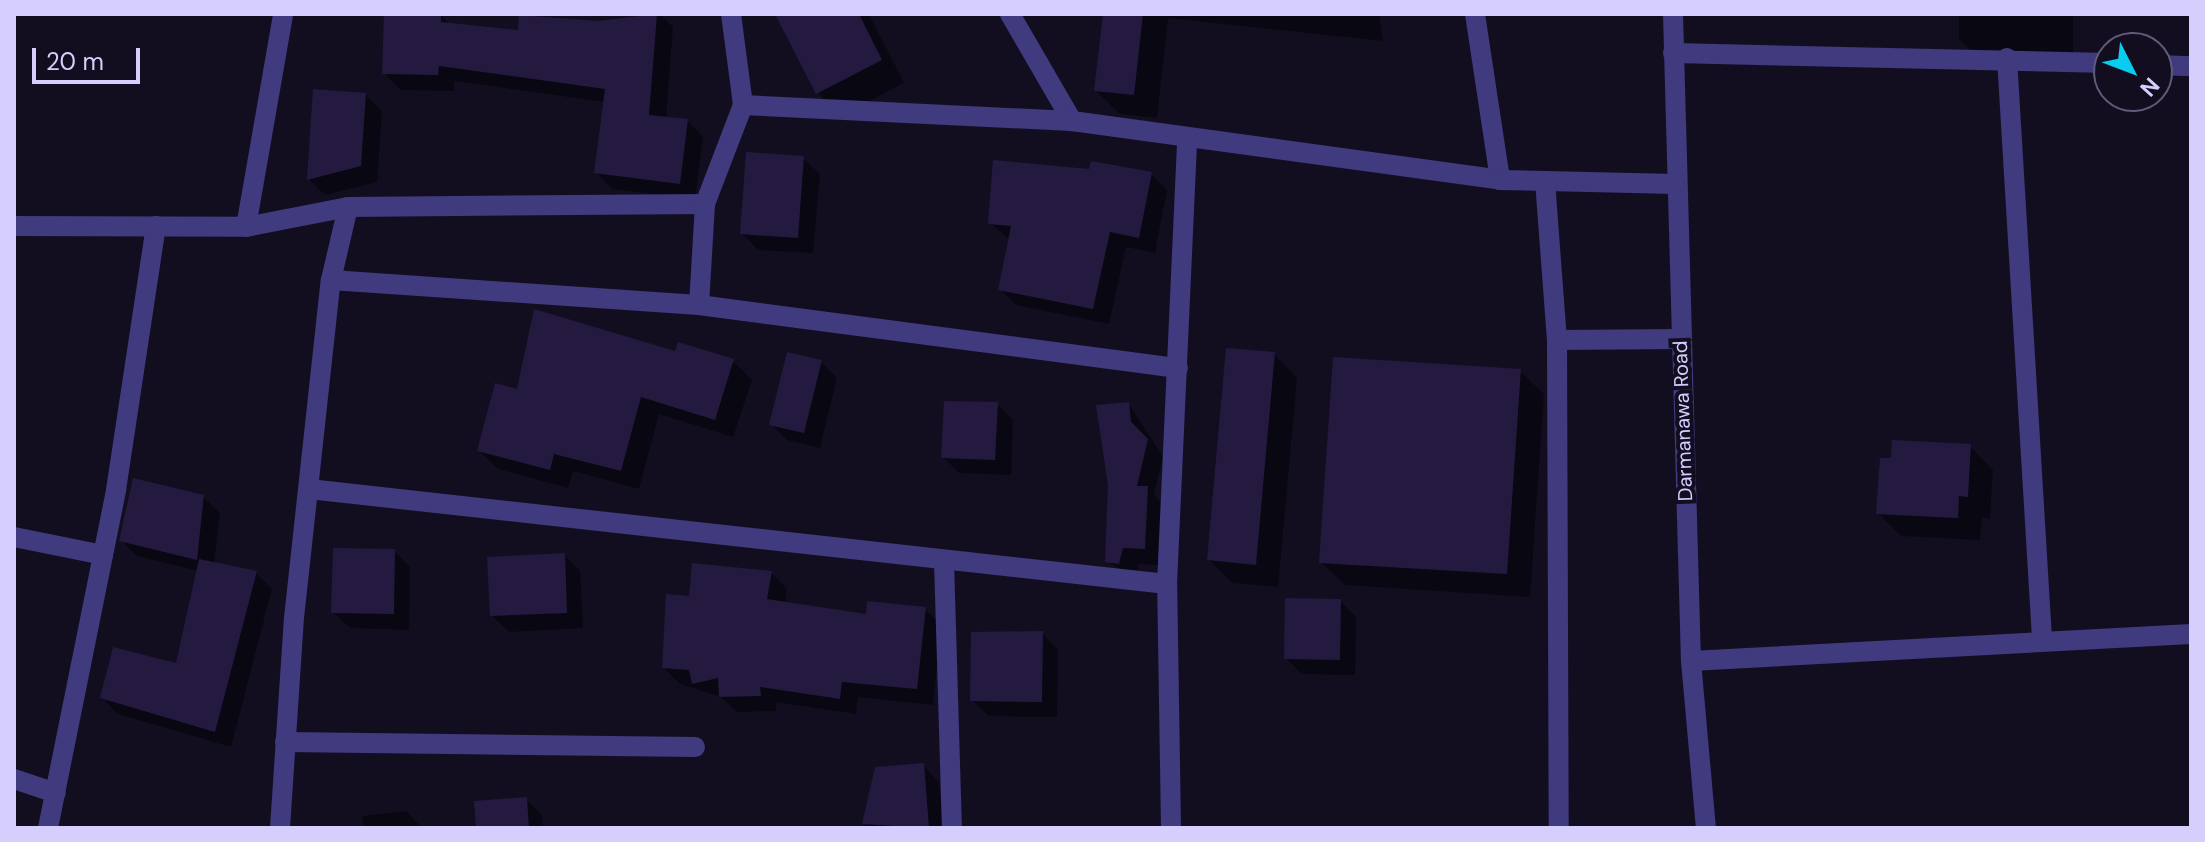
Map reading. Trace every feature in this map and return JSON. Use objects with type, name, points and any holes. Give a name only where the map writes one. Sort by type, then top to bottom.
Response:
[{"type":"street","points":[[246,227],[283,14]]},
{"type":"street","points":[[699,305],[705,204],[719,150],[743,105],[731,14]]},
{"type":"street","points":[[1010,14],[1072,121]]},
{"type":"street","points":[[1475,14],[1500,180]]},
{"type":"street","name":"Darmanawa Road","points":[[1673,14],[1675,184],[1691,661],[1706,828]]},
{"type":"street","points":[[1673,53],[2093,62]]},
{"type":"street","points":[[2007,58],[2042,638]]},
{"type":"street","points":[[743,105],[1072,121],[1500,180],[1675,184]]},
{"type":"street","points":[[1171,828],[1167,584],[1187,137]]},
{"type":"street","points":[[1545,181],[1557,340],[1559,828]]},
{"type":"street","points":[[14,226],[246,227],[348,207],[705,204]]},
{"type":"street","points":[[280,828],[285,742],[331,280],[348,207]]},
{"type":"street","points":[[48,828],[103,555],[156,226]]},
{"type":"street","points":[[331,280],[699,305],[1178,368]]},
{"type":"street","points":[[1557,340],[1680,339]]},
{"type":"street","points":[[309,489],[1167,584]]},
{"type":"street","points":[[14,537],[103,555]]},
{"type":"street","points":[[944,561],[952,828]]},
{"type":"street","points":[[1691,661],[2042,638],[2191,634]]},
{"type":"street","points":[[285,742],[695,747]]},
{"type":"street","points":[[14,779],[56,793]]},
{"type":"building","points":[[384,14],[441,14],[441,22],[518,30],[519,15],[598,21],[657,14],[649,115],[688,119],[680,184],[594,173],[605,89],[439,66],[438,75],[382,74]]},
{"type":"building","points":[[775,14],[859,14],[882,60],[816,94]]},
{"type":"building","points":[[1103,14],[1143,14],[1134,95],[1094,91]]},
{"type":"building","points":[[313,89],[366,93],[361,166],[307,180]]},
{"type":"building","points":[[746,152],[804,156],[798,238],[740,234]]},
{"type":"building","points":[[993,160],[1089,169],[1091,161],[1152,172],[1139,238],[1110,232],[1093,309],[998,290],[1011,226],[988,224]]},
{"type":"building","points":[[534,309],[675,351],[678,342],[734,359],[715,420],[641,397],[621,471],[554,454],[550,470],[477,451],[495,383],[517,389]]},
{"type":"building","points":[[1226,348],[1275,352],[1256,565],[1207,560]]},
{"type":"building","points":[[787,352],[822,360],[804,433],[769,425]]},
{"type":"building","points":[[1333,357],[1521,369],[1507,574],[1319,563]]},
{"type":"building","points":[[944,401],[998,402],[995,460],[941,458]]},
{"type":"building","points":[[1129,402],[1131,422],[1148,439],[1137,486],[1148,486],[1145,549],[1123,548],[1119,564],[1105,562],[1108,485],[1096,405]]},
{"type":"building","points":[[1892,440],[1971,444],[1968,497],[1959,496],[1958,518],[1876,514],[1880,458],[1891,458]]},
{"type":"building","points":[[133,478],[204,495],[197,560],[119,541]]},
{"type":"building","points":[[333,548],[395,549],[394,614],[331,613]]},
{"type":"building","points":[[565,553],[567,613],[490,616],[487,557]]},
{"type":"building","points":[[199,559],[257,571],[215,732],[100,698],[113,647],[176,663]]},
{"type":"building","points":[[692,563],[772,571],[767,599],[866,614],[867,601],[926,607],[917,689],[842,682],[840,699],[760,687],[761,696],[719,697],[718,678],[692,684],[689,670],[662,668],[666,594],[689,596]]},
{"type":"building","points":[[1285,598],[1341,599],[1340,660],[1284,659]]},
{"type":"building","points":[[1043,631],[1042,702],[970,701],[971,632]]},
{"type":"building","points":[[924,763],[929,828],[862,824],[875,767]]},
{"type":"building","points":[[527,797],[529,828],[476,828],[474,801]]}]
